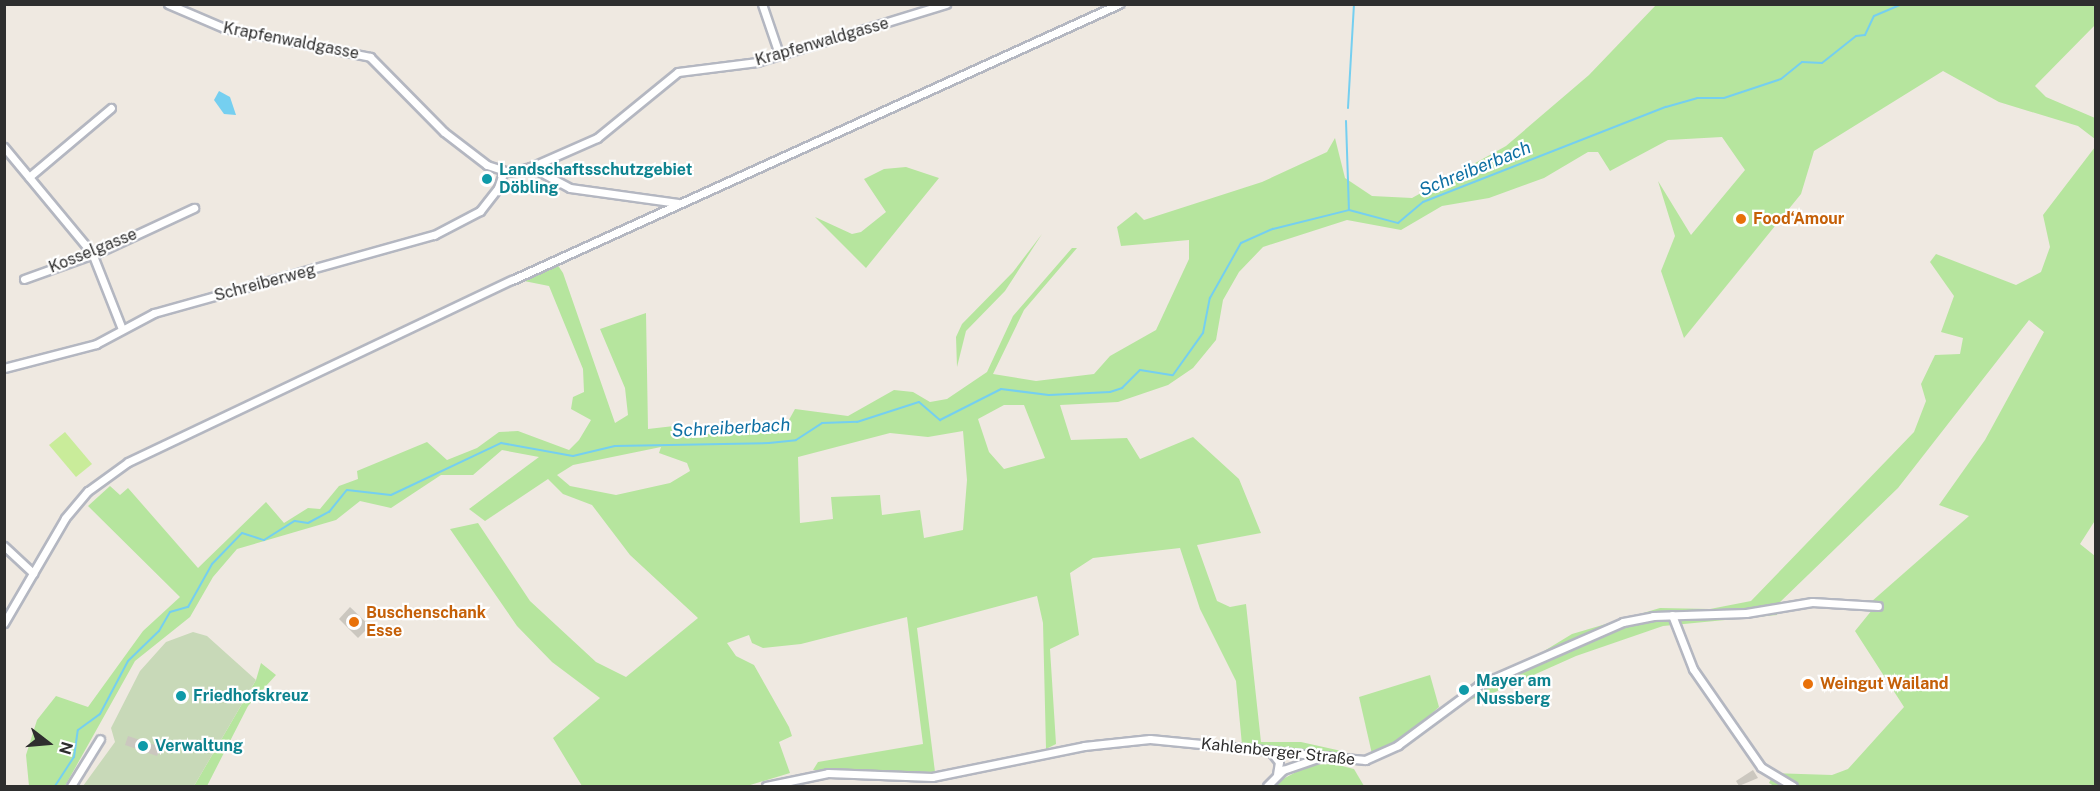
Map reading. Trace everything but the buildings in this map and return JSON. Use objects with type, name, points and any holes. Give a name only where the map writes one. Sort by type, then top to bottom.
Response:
[{"type":"street","name":"Krapfenwaldgasse","points":[[168,4],[224,28],[370,57],[444,132],[482,162],[504,171],[531,167],[597,138],[678,72],[748,63],[946,4]]},
{"type":"street","points":[[762,4],[779,54]]},
{"type":"street","points":[[4,623],[75,505],[128,462],[681,202],[1119,4]]},
{"type":"street","points":[[29,177],[111,108]]},
{"type":"street","points":[[4,147],[92,253],[123,329]]},
{"type":"street","points":[[531,167],[582,190],[681,202]]},
{"type":"street","name":"Schreiberweg","points":[[4,368],[96,344],[164,311],[434,235],[480,211],[493,196],[504,171]]},
{"type":"street","name":"Kosselgasse","points":[[24,279],[92,253],[194,208]]},
{"type":"street","points":[[4,546],[33,573]]},
{"type":"street","name":"Kahlenberger Straße","points":[[766,786],[828,773],[932,777],[1084,746],[1141,739],[1353,762],[1381,754],[1461,696],[1526,662],[1623,622],[1672,615],[1758,610],[1834,601],[1878,606]]},
{"type":"street","points":[[1672,615],[1693,669],[1761,767],[1793,786]]},
{"type":"street","points":[[71,786],[100,739]]},
{"type":"street","points":[[1270,752],[1279,762],[1277,774]]},
{"type":"street","points":[[1267,786],[1277,774],[1323,757]]},
{"type":"green space","points":[[1656,5],[2095,5],[2095,25],[2035,86],[2046,97],[2095,118],[2095,139],[2078,126],[1999,102],[1943,71],[1814,151],[1801,194],[1684,338],[1661,271],[1675,236],[1658,181],[1691,235],[1745,170],[1722,137],[1668,140],[1610,171],[1598,152],[1588,152],[1544,178],[1489,198],[1442,206],[1401,230],[1347,220],[1263,247],[1239,272],[1223,300],[1216,340],[1193,368],[1168,385],[1118,402],[1060,405],[1071,440],[1127,438],[1140,459],[1193,437],[1239,479],[1261,533],[1197,545],[1217,601],[1230,607],[1246,604],[1261,742],[1301,742],[1346,752],[1347,758],[1242,745],[1236,681],[1200,609],[1180,548],[1093,558],[1070,573],[1079,635],[1050,649],[1056,744],[1046,749],[1043,623],[1037,596],[917,628],[935,772],[813,770],[818,762],[923,744],[907,617],[801,644],[763,648],[752,643],[749,635],[727,643],[736,656],[754,665],[789,727],[792,736],[779,742],[790,773],[747,786],[582,786],[553,738],[600,698],[552,662],[517,626],[450,529],[478,523],[530,601],[596,662],[626,677],[698,618],[630,555],[592,505],[563,494],[548,479],[485,521],[469,509],[539,457],[502,450],[473,475],[441,475],[391,508],[360,501],[336,520],[237,549],[213,577],[190,617],[135,661],[65,786],[29,786],[26,755],[37,720],[56,696],[88,707],[143,631],[180,597],[88,506],[110,486],[120,495],[128,488],[198,568],[266,502],[284,523],[308,508],[320,509],[339,486],[358,479],[357,471],[427,442],[447,460],[477,448],[499,432],[518,431],[569,450],[579,440],[591,420],[571,409],[573,397],[584,392],[583,369],[549,286],[519,280],[557,264],[563,273],[615,423],[628,415],[625,388],[600,329],[646,313],[648,429],[674,426],[713,435],[734,429],[769,431],[785,427],[795,409],[848,416],[894,390],[913,392],[930,402],[947,399],[987,372],[1013,316],[1072,248],[1077,248],[1024,310],[993,374],[1036,381],[1094,374],[1110,356],[1156,330],[1189,259],[1189,240],[1121,246],[1117,227],[1136,212],[1144,220],[1262,182],[1327,152],[1335,138],[1345,178],[1372,196],[1412,198],[1506,146],[1589,75]],"holes":[[[1004,405],[1024,405],[1045,458],[1004,469],[989,452],[978,419]],[[963,431],[967,480],[963,530],[924,538],[920,510],[882,515],[880,495],[831,497],[833,519],[800,523],[798,457],[890,433],[928,437]],[[661,447],[659,453],[687,463],[690,471],[670,483],[616,495],[570,486],[557,475],[573,465]]]},
{"type":"green space","points":[[2095,147],[2096,519],[2080,544],[2095,556],[2095,786],[1774,786],[1769,783],[1774,773],[1832,775],[1848,769],[1904,707],[1855,631],[1872,610],[1871,602],[1969,516],[1939,505],[1985,440],[2044,332],[2029,320],[1898,488],[1778,604],[1777,615],[1663,626],[1576,656],[1482,698],[1465,699],[1572,634],[1660,608],[1710,609],[1751,601],[1914,432],[1926,401],[1921,384],[1935,355],[1960,354],[1963,338],[1941,332],[1954,296],[1930,262],[1936,254],[2016,285],[2041,272],[2050,247],[2043,215]]},
{"type":"green space","points":[[906,167],[939,178],[866,268],[815,217],[852,234],[861,232],[886,212],[864,179],[884,169]]},
{"type":"green space","points":[[1042,234],[1005,291],[966,331],[957,367],[956,337],[962,324],[1013,272]]},
{"type":"green space","points":[[65,432],[92,464],[76,477],[49,445]]},
{"type":"green space","points":[[193,632],[207,636],[256,680],[194,786],[83,786],[115,742],[111,728],[140,671],[166,642]]},
{"type":"green space","points":[[261,663],[276,675],[248,706],[207,786],[194,786],[256,680]]},
{"type":"green space","name":"Mayer am Nussberg","points":[[1430,675],[1439,707],[1410,733],[1372,754],[1359,697]]},
{"type":"green space","points":[[1334,764],[1354,769],[1364,786],[1270,786],[1309,765]]},
{"type":"water","points":[[219,91],[230,97],[236,115],[224,114],[214,100]]},
{"type":"waterway","points":[[1348,108],[1354,4]]},
{"type":"waterway","name":"Schreiberbach","points":[[55,786],[74,757],[78,730],[100,714],[128,661],[159,631],[170,612],[188,607],[212,564],[242,533],[264,540],[295,521],[308,523],[329,512],[347,490],[391,495],[501,443],[573,456],[615,446],[769,443],[796,440],[822,423],[857,422],[919,402],[940,420],[1001,389],[1049,395],[1110,392],[1122,388],[1140,370],[1173,375],[1203,333],[1210,298],[1241,243],[1273,229],[1349,210],[1398,223],[1423,202],[1666,107],[1697,98],[1724,98],[1781,79],[1802,62],[1822,63],[1856,36],[1865,35],[1874,16],[1902,4]]},
{"type":"waterway","points":[[1346,121],[1349,210]]},
{"type":"place","name":"Landschaftsschutzgebiet Döbling","points":[[487,179]]},
{"type":"place","name":"Food‘Amour","points":[[1741,219]]},
{"type":"place","name":"Buschenschank Esse","points":[[354,622]]},
{"type":"place","name":"Weingut Wailand","points":[[1808,684]]},
{"type":"place","name":"Mayer am Nussberg","points":[[1464,690]]},
{"type":"place","name":"Friedhofskreuz","points":[[181,696]]},
{"type":"place","name":"Verwaltung","points":[[143,746]]}]
